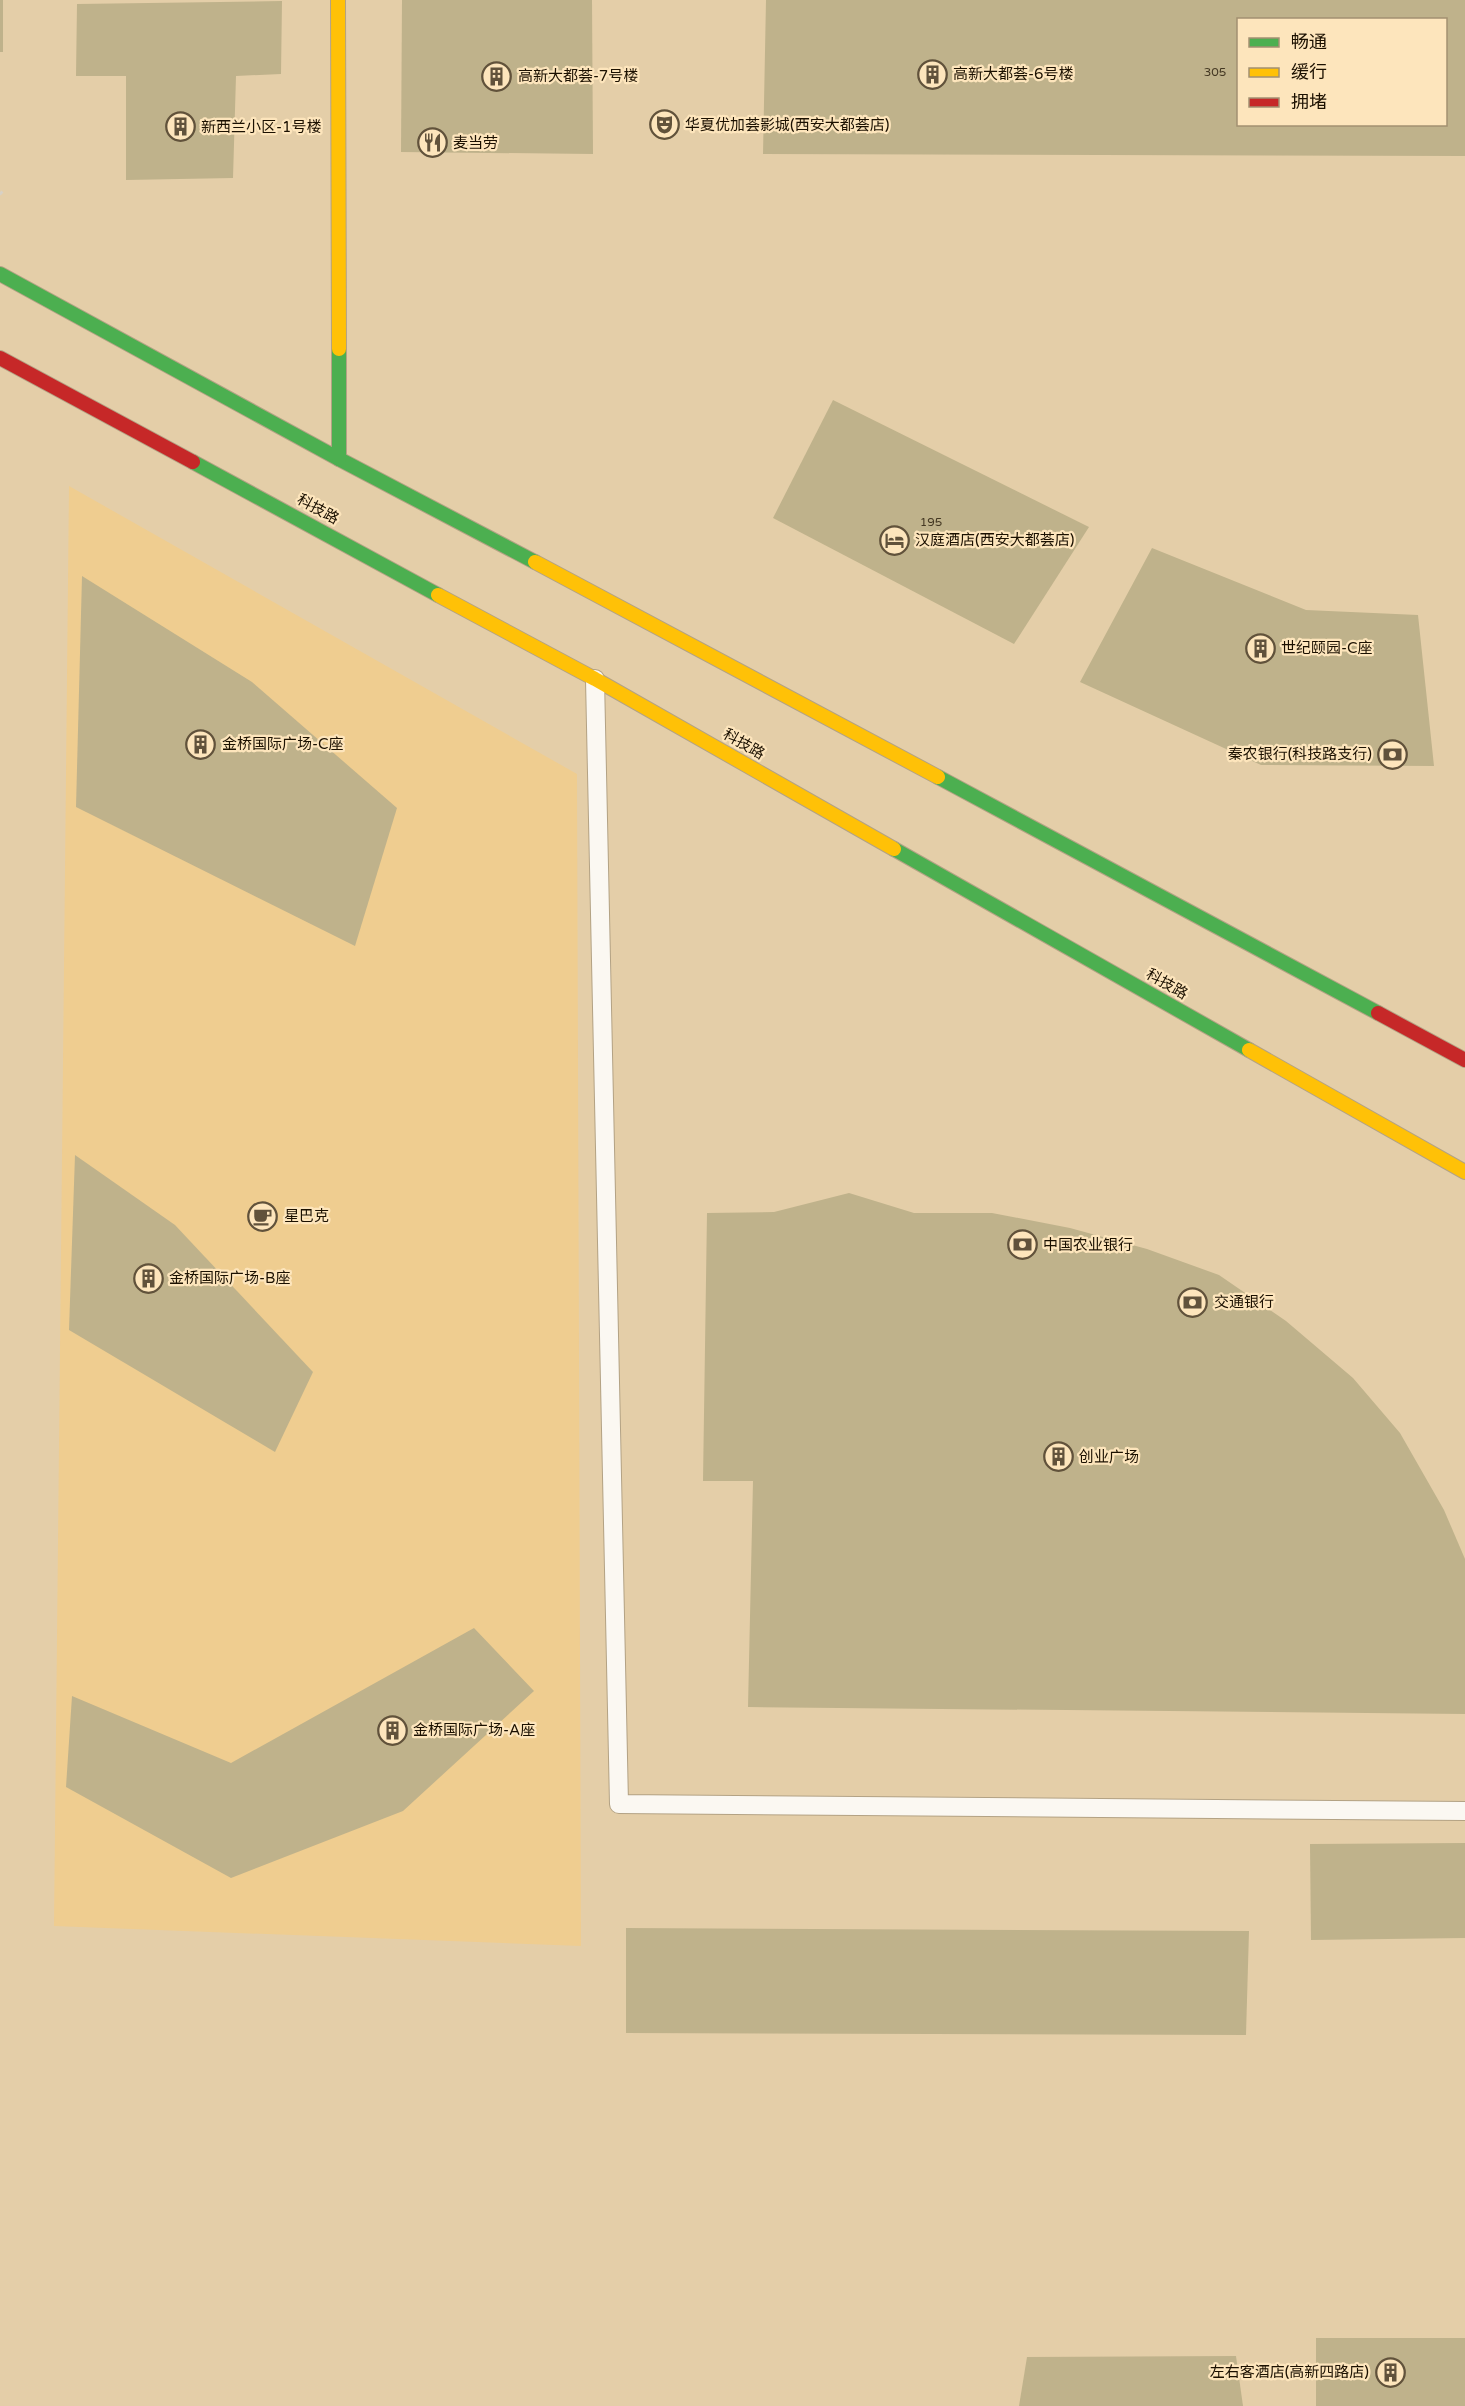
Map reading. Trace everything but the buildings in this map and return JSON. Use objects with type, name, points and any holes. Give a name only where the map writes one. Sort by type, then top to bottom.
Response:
[{"type":"main road","points":[[338,0],[339,459]]},
{"type":"main road","points":[[0,274],[339,459],[654,624],[1465,1060]]},
{"type":"main road","name":"科技路","points":[[0,358],[595,679],[1465,1172]]},
{"type":"lane","points":[[595,679],[619,1804],[1465,1811]]},
{"type":"shaded area","points":[[69,486],[577,774],[581,1946],[54,1926]]},
{"type":"traffic: fast","points":[[0,274],[339,459],[535,562]]},
{"type":"traffic: fast","points":[[339,349],[339,459]]},
{"type":"traffic: fast","points":[[193,462],[438,595]]},
{"type":"traffic: fast","points":[[938,777],[1378,1013]]},
{"type":"traffic: fast","points":[[894,849],[1249,1050]]},
{"type":"traffic: slow","points":[[338,0],[339,349]]},
{"type":"traffic: slow","points":[[535,562],[938,777]]},
{"type":"traffic: slow","points":[[438,595],[595,679],[894,849]]},
{"type":"traffic: slow","points":[[1249,1050],[1465,1172]]},
{"type":"traffic: jam","points":[[0,358],[193,462]]},
{"type":"traffic: jam","points":[[1378,1013],[1465,1060]]},
{"type":"place","name":"高新大都荟-6号楼","points":[[932,74]]},
{"type":"place","name":"高新大都荟-7号楼","points":[[497,76]]},
{"type":"place","name":"华夏优加荟影城(西安大都荟店)","points":[[664,125]]},
{"type":"place","name":"新西兰小区-1号楼","points":[[180,127]]},
{"type":"place","name":"麦当劳","points":[[432,143]]},
{"type":"place","name":"汉庭酒店(西安大都荟店)","points":[[894,540]]},
{"type":"place","name":"世纪颐园-C座","points":[[1260,648]]},
{"type":"place","name":"金桥国际广场-C座","points":[[201,744]]},
{"type":"place","name":"秦农银行(科技路支行)","points":[[1393,754]]},
{"type":"place","name":"星巴克","points":[[263,1216]]},
{"type":"place","name":"中国农业银行","points":[[1022,1245]]},
{"type":"place","name":"金桥国际广场-B座","points":[[148,1278]]},
{"type":"place","name":"交通银行","points":[[1193,1302]]},
{"type":"place","name":"创业广场","points":[[1058,1457]]},
{"type":"place","name":"金桥国际广场-A座","points":[[392,1730]]},
{"type":"place","name":"左右客酒店(高新四路店)","points":[[1390,2372]]}]
